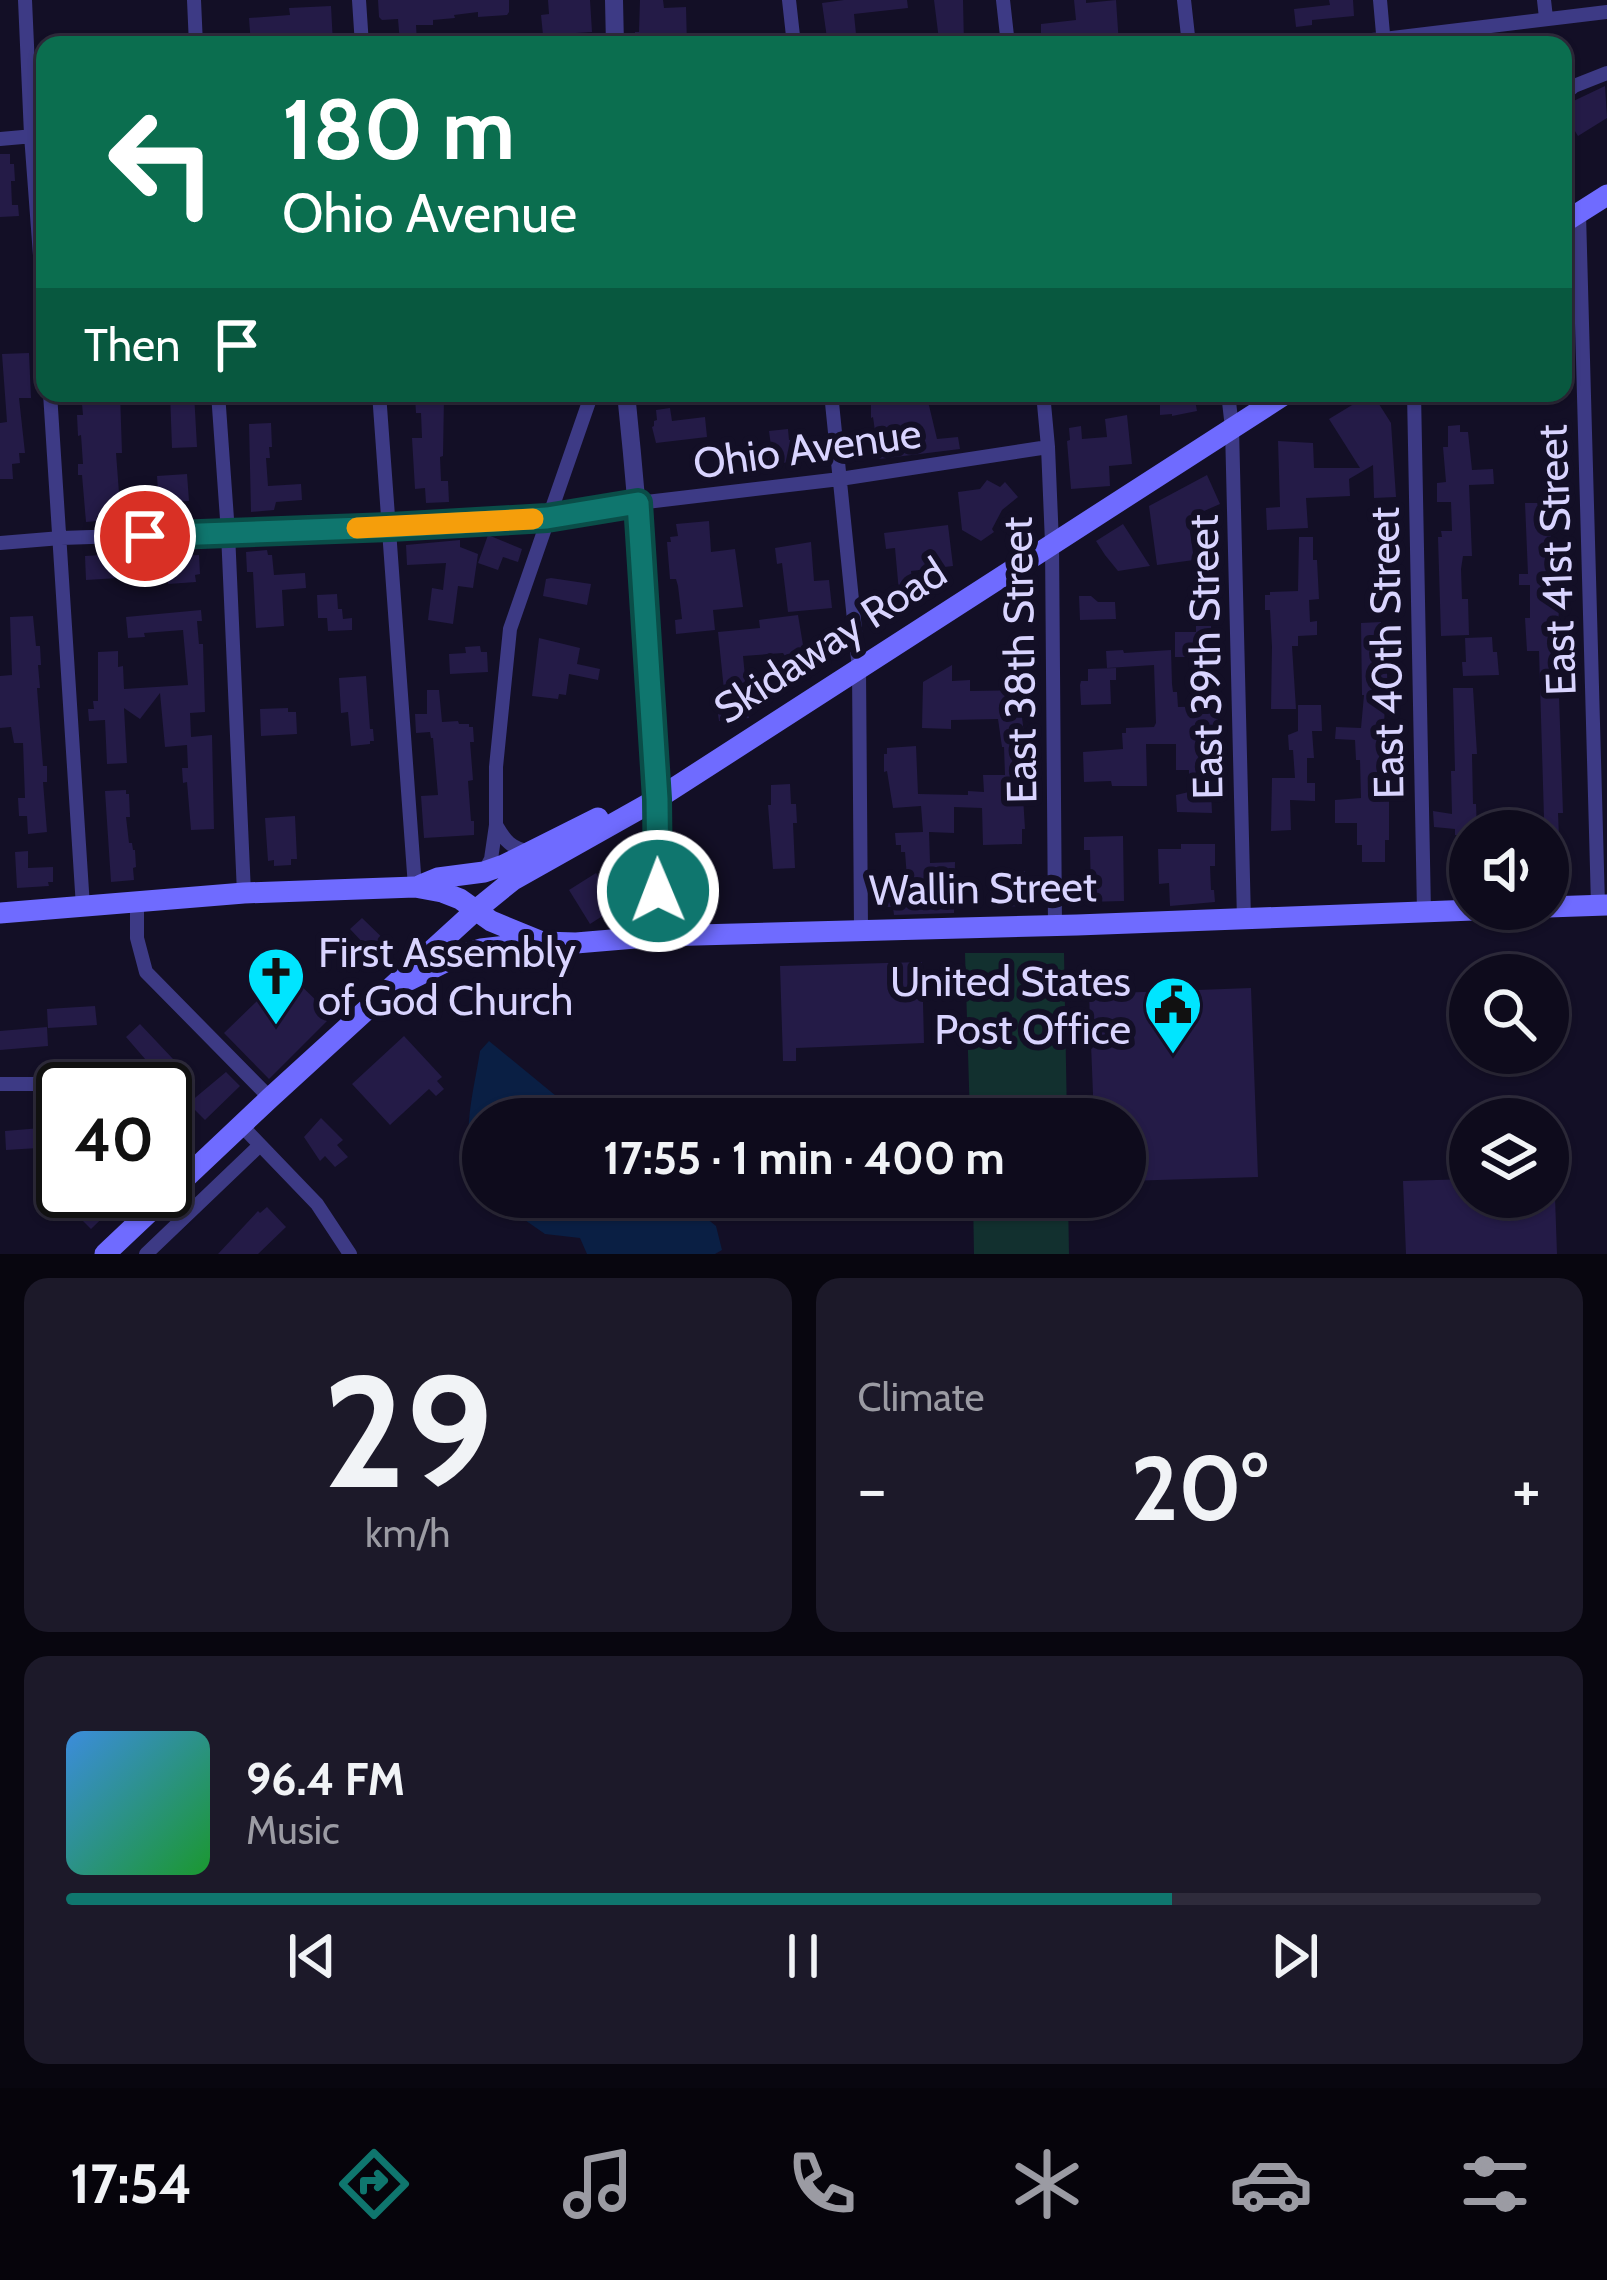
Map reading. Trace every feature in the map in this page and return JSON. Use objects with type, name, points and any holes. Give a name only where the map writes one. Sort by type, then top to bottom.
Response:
[{"type":"main road","points":[[1572,218],[1607,195]]},
{"type":"main road","name":"Skidaway Road","points":[[192,1171],[513,880],[657,799],[1273,402]]},
{"type":"main road","points":[[0,913],[244,893],[415,887],[438,878],[484,872],[612,811],[634,812]]},
{"type":"main road","name":"Wallin Street","points":[[415,887],[442,892],[491,921],[542,942],[576,943],[659,936],[1449,911]]},
{"type":"main road","points":[[1569,906],[1603,905]]},
{"type":"main road","points":[[397,983],[481,949],[542,942]]},
{"type":"main road","name":"Skidaway Road","points":[[105,1254],[143,1218]]},
{"type":"street","points":[[25,0],[36,114]]},
{"type":"street","points":[[194,0],[196,36]]},
{"type":"street","points":[[359,0],[361,36]]},
{"type":"street","points":[[614,0],[615,36]]},
{"type":"street","points":[[789,0],[793,36]]},
{"type":"street","points":[[1003,0],[1007,36]]},
{"type":"street","points":[[1184,0],[1188,36]]},
{"type":"street","points":[[1380,0],[1383,36]]},
{"type":"street","points":[[1544,0],[1546,18]]},
{"type":"street","points":[[1424,36],[1607,12]]},
{"type":"street","points":[[1572,88],[1607,73]]},
{"type":"street","points":[[0,139],[36,135]]},
{"type":"street","name":"East 41st Street","points":[[1572,240],[1603,905]]},
{"type":"street","points":[[51,402],[83,908]]},
{"type":"street","points":[[219,402],[244,893]]},
{"type":"street","points":[[380,402],[415,887]]},
{"type":"street","points":[[484,872],[491,859],[496,824],[496,767],[510,629],[589,402]]},
{"type":"street","points":[[627,402],[657,799],[659,936]]},
{"type":"street","points":[[832,402],[859,669],[860,929]]},
{"type":"street","name":"East 38th Street","points":[[1044,402],[1052,543],[1055,926]]},
{"type":"street","name":"East 39th Street","points":[[1229,402],[1244,920]]},
{"type":"street","name":"East 40th Street","points":[[1414,402],[1424,912]]},
{"type":"street","name":"Ohio Avenue","points":[[0,543],[547,518],[1048,447]]},
{"type":"street","points":[[496,824],[506,842],[530,852]]},
{"type":"street","points":[[137,902],[137,938],[146,972],[270,1098]]},
{"type":"street","points":[[0,1084],[36,1084]]},
{"type":"street","points":[[241,1125],[317,1204],[350,1254]]},
{"type":"street","points":[[146,1254],[260,1145]]},
{"type":"green space","points":[[965,953],[1064,953],[1067,1098],[969,1098]]},
{"type":"green space","points":[[973,1218],[1068,1218],[1069,1254],[974,1254]]},
{"type":"water","points":[[489,1041],[558,1098],[473,1098],[480,1051]]},
{"type":"water","points":[[522,1218],[706,1218],[716,1226],[722,1250],[715,1254],[587,1254],[580,1238],[545,1234]]},
{"type":"building","points":[[378,0],[509,0],[507,15],[454,15],[433,20],[433,25],[416,25],[417,36],[399,36],[398,19],[379,17]]},
{"type":"building","points":[[548,0],[590,0],[592,32],[543,35],[541,15],[549,14]]},
{"type":"building","points":[[640,0],[663,0],[664,8],[686,7],[687,36],[635,36]]},
{"type":"building","points":[[907,0],[908,8],[854,14],[856,34],[827,36],[822,3]]},
{"type":"building","points":[[934,0],[963,0],[964,36],[938,36]]},
{"type":"building","points":[[1074,0],[1116,0],[1118,36],[1041,36],[1041,24],[1076,20]]},
{"type":"building","points":[[1329,0],[1353,0],[1354,16],[1312,20],[1312,25],[1296,27],[1294,9],[1330,5]]},
{"type":"building","points":[[331,6],[333,36],[250,36],[249,18],[290,15],[289,8]]},
{"type":"building","points":[[1605,86],[1607,118],[1578,136],[1572,126],[1572,102]]},
{"type":"building","points":[[0,154],[10,154],[10,164],[14,164],[12,205],[18,205],[19,216],[0,217]]},
{"type":"building","points":[[29,353],[31,398],[19,398],[25,453],[19,453],[20,463],[12,464],[13,479],[0,479],[0,423],[7,422],[2,354]]},
{"type":"building","points":[[82,402],[120,402],[119,493],[158,491],[157,476],[187,474],[189,501],[149,503],[150,524],[124,525],[124,514],[97,516],[97,521],[86,522],[82,475],[78,475],[78,464],[83,464],[77,415],[83,415]]},
{"type":"building","points":[[170,402],[194,402],[197,447],[172,448]]},
{"type":"building","points":[[415,402],[444,402],[441,481],[448,481],[449,502],[426,503],[425,488],[415,489],[412,438],[422,438],[421,413],[416,413]]},
{"type":"building","points":[[871,402],[928,402],[937,439],[958,437],[960,449],[879,459]]},
{"type":"building","points":[[1160,402],[1195,402],[1197,411],[1160,415]]},
{"type":"building","points":[[1357,402],[1378,402],[1391,423],[1396,497],[1374,498],[1373,465],[1349,479],[1350,496],[1306,498],[1308,528],[1267,530],[1266,508],[1280,507],[1278,441],[1313,443],[1314,468],[1360,468],[1329,419]]},
{"type":"building","points":[[670,408],[672,421],[705,417],[707,437],[656,443],[652,427],[656,410]]},
{"type":"building","points":[[1127,415],[1132,464],[1109,466],[1110,486],[1071,489],[1069,428],[1081,426],[1082,439],[1107,437],[1105,419]]},
{"type":"building","points":[[271,423],[268,486],[301,484],[302,500],[276,502],[274,510],[251,512],[249,424]]},
{"type":"building","points":[[1460,425],[1460,432],[1468,432],[1472,470],[1493,469],[1494,484],[1469,485],[1472,556],[1463,556],[1461,569],[1469,635],[1441,636],[1438,537],[1441,531],[1452,531],[1451,502],[1437,502],[1437,483],[1446,482],[1443,447],[1448,447],[1448,426]]},
{"type":"building","points":[[788,429],[789,440],[795,439],[797,461],[741,472],[740,457],[772,453],[769,431]]},
{"type":"building","points":[[1207,475],[1220,504],[1188,518],[1194,560],[1157,565],[1149,506]]},
{"type":"building","points":[[987,480],[1000,487],[1005,482],[1018,497],[1002,510],[994,532],[981,541],[962,530],[958,492],[980,489]]},
{"type":"building","points":[[1525,503],[1546,503],[1551,545],[1548,575],[1554,575],[1554,596],[1560,596],[1563,810],[1544,810],[1539,651],[1527,651],[1530,585],[1519,585],[1519,574],[1528,574]]},
{"type":"building","points":[[709,521],[711,552],[735,549],[743,607],[713,610],[715,630],[676,634],[675,620],[682,619],[676,579],[670,579],[667,542],[678,536],[676,524]]},
{"type":"building","points":[[1123,524],[1150,566],[1118,571],[1096,541]]},
{"type":"building","points":[[948,525],[953,566],[911,571],[913,590],[899,592],[895,548],[886,549],[884,533]]},
{"type":"building","points":[[488,535],[522,549],[518,562],[503,557],[498,570],[478,563]]},
{"type":"building","points":[[1299,537],[1313,537],[1319,599],[1309,600],[1310,622],[1317,621],[1317,635],[1298,636],[1298,646],[1292,646],[1296,709],[1271,709],[1272,647],[1265,595],[1298,591]]},
{"type":"building","points":[[460,540],[460,547],[478,554],[473,588],[458,586],[453,624],[428,620],[432,588],[443,590],[446,563],[407,565],[406,545]]},
{"type":"building","points":[[811,542],[814,581],[829,580],[832,608],[788,612],[782,563],[777,564],[775,548]]},
{"type":"building","points":[[267,550],[274,575],[305,573],[306,588],[282,590],[284,626],[256,628],[253,572],[247,572],[246,552]]},
{"type":"building","points":[[153,552],[154,567],[119,573],[119,578],[86,580],[85,556]]},
{"type":"building","points":[[199,555],[196,582],[168,584],[167,562]]},
{"type":"building","points":[[546,579],[591,584],[587,605],[543,596]]},
{"type":"building","points":[[337,594],[338,609],[343,619],[352,618],[352,630],[328,631],[327,618],[318,618],[317,595]]},
{"type":"building","points":[[1079,596],[1115,602],[1116,619],[1080,620]]},
{"type":"building","points":[[201,610],[202,621],[197,621],[199,644],[203,644],[205,712],[190,713],[191,737],[212,735],[214,829],[191,830],[182,768],[188,768],[187,745],[165,747],[160,693],[140,719],[124,708],[127,763],[107,764],[105,720],[89,721],[88,709],[94,709],[93,701],[98,701],[98,652],[118,651],[124,689],[188,685],[183,630],[128,638],[126,617]]},
{"type":"building","points":[[798,615],[803,645],[816,665],[798,677],[783,653],[743,656],[749,718],[719,721],[716,700],[725,700],[718,632],[760,628],[759,620]]},
{"type":"building","points":[[33,616],[36,646],[40,646],[37,688],[43,766],[47,766],[47,782],[43,782],[47,832],[28,834],[27,816],[19,816],[18,798],[25,798],[23,743],[14,743],[11,727],[0,728],[0,676],[12,675],[10,617]]},
{"type":"building","points":[[1381,622],[1388,694],[1384,732],[1378,732],[1389,801],[1389,840],[1385,840],[1385,862],[1362,862],[1357,823],[1335,823],[1335,800],[1361,798],[1360,760],[1356,760],[1355,740],[1335,739],[1336,727],[1361,728],[1361,623]]},
{"type":"building","points":[[1196,626],[1211,626],[1211,657],[1175,657],[1175,632],[1196,632]]},
{"type":"building","points":[[1492,637],[1499,675],[1463,676],[1465,638]]},
{"type":"building","points":[[539,638],[580,648],[577,664],[600,669],[598,680],[569,674],[566,695],[559,694],[558,699],[532,696]]},
{"type":"building","points":[[480,646],[481,652],[487,652],[488,672],[450,674],[449,654]]},
{"type":"building","points":[[1171,650],[1178,707],[1218,706],[1215,737],[1207,738],[1212,813],[1177,812],[1176,795],[1189,792],[1189,770],[1176,770],[1176,744],[1146,744],[1147,786],[1084,782],[1083,752],[1123,749],[1126,728],[1154,727],[1156,723],[1154,665],[1107,668],[1106,651]]},
{"type":"building","points":[[952,665],[952,681],[970,680],[970,691],[1025,690],[1026,709],[1021,709],[1026,750],[1021,764],[1022,844],[983,845],[982,808],[954,807],[954,833],[929,832],[930,863],[955,862],[954,913],[894,915],[893,907],[883,907],[887,878],[907,878],[905,852],[896,845],[895,833],[923,832],[921,806],[893,808],[884,772],[887,748],[916,746],[918,794],[984,792],[983,775],[1005,775],[998,719],[951,720],[951,729],[922,728],[923,682]]},
{"type":"building","points":[[1116,668],[1116,680],[1110,680],[1111,704],[1081,705],[1080,685],[1088,681],[1088,669]]},
{"type":"building","points":[[366,676],[374,741],[351,746],[348,712],[341,713],[339,678]]},
{"type":"building","points":[[1453,688],[1473,688],[1476,810],[1452,810],[1451,771],[1455,771]]},
{"type":"building","points":[[427,690],[439,690],[442,722],[473,727],[473,780],[468,781],[474,835],[424,838],[421,796],[438,795],[433,738],[430,732],[416,733],[415,714],[427,714]]},
{"type":"building","points":[[1298,705],[1321,705],[1322,731],[1312,731],[1314,758],[1307,758],[1307,783],[1315,783],[1315,801],[1290,800],[1291,830],[1271,831],[1272,778],[1295,778],[1288,735],[1298,731]]},
{"type":"building","points":[[260,709],[296,712],[297,734],[261,736]]},
{"type":"building","points":[[790,784],[791,804],[796,804],[795,868],[773,869],[771,785]]},
{"type":"building","points":[[126,790],[129,843],[135,850],[134,880],[111,882],[105,791]]},
{"type":"building","points":[[1433,811],[1449,814],[1449,828],[1434,827]]},
{"type":"building","points":[[295,816],[297,859],[291,859],[291,865],[274,866],[274,860],[268,861],[265,818]]},
{"type":"building","points":[[1123,836],[1124,901],[1085,902],[1084,888],[1091,888],[1090,850],[1084,850],[1084,837]]},
{"type":"building","points":[[1181,844],[1215,844],[1215,866],[1210,866],[1215,902],[1170,906],[1169,883],[1159,884],[1158,849],[1181,849]]},
{"type":"building","points":[[28,851],[28,868],[53,867],[49,886],[17,888],[15,852]]},
{"type":"building","points":[[1025,871],[1026,906],[991,907],[989,879],[1002,878],[1001,872]]},
{"type":"building","points":[[596,873],[604,884],[610,881],[617,894],[611,901],[615,908],[590,924],[569,890]]},
{"type":"building","points":[[362,918],[394,949],[381,962],[350,929]]},
{"type":"building","points":[[922,962],[924,1043],[796,1048],[796,1061],[783,1061],[780,966]]},
{"type":"building","name":"First Assembly of God Church","points":[[287,972],[327,1011],[322,1016],[327,1021],[269,1079],[224,1033]]},
{"type":"building","name":"United States Post Office","points":[[1251,988],[1258,1177],[1146,1180],[1146,1098],[1093,1098],[1089,994]]},
{"type":"building","points":[[95,1006],[97,1025],[48,1028],[47,1009]]},
{"type":"building","points":[[140,1024],[173,1059],[148,1062],[126,1037]]},
{"type":"building","points":[[47,1027],[48,1046],[0,1050],[0,1031]]},
{"type":"building","points":[[404,1036],[442,1077],[437,1081],[444,1089],[436,1096],[429,1089],[390,1125],[352,1084]]},
{"type":"building","points":[[226,1072],[240,1086],[205,1120],[195,1110],[192,1113],[192,1100]]},
{"type":"building","points":[[321,1118],[343,1140],[337,1145],[348,1157],[335,1167],[325,1156],[320,1161],[304,1137]]},
{"type":"building","points":[[36,1128],[36,1148],[6,1150],[5,1131]]},
{"type":"building","points":[[1449,1180],[1449,1218],[1556,1218],[1557,1254],[1406,1254],[1403,1181]]},
{"type":"building","points":[[267,1207],[286,1227],[258,1254],[218,1254],[258,1211]]},
{"type":"building","points":[[80,1218],[102,1218],[91,1229]]},
{"type":"slow traffic","points":[[357,528],[533,519]]},
{"type":"place","name":"First Assembly of God Church","points":[[276,1027]]},
{"type":"place","name":"United States Post Office","points":[[1173,1056]]},
{"type":"route","points":[[145,536],[547,518],[638,503],[657,799],[658,891]]}]
